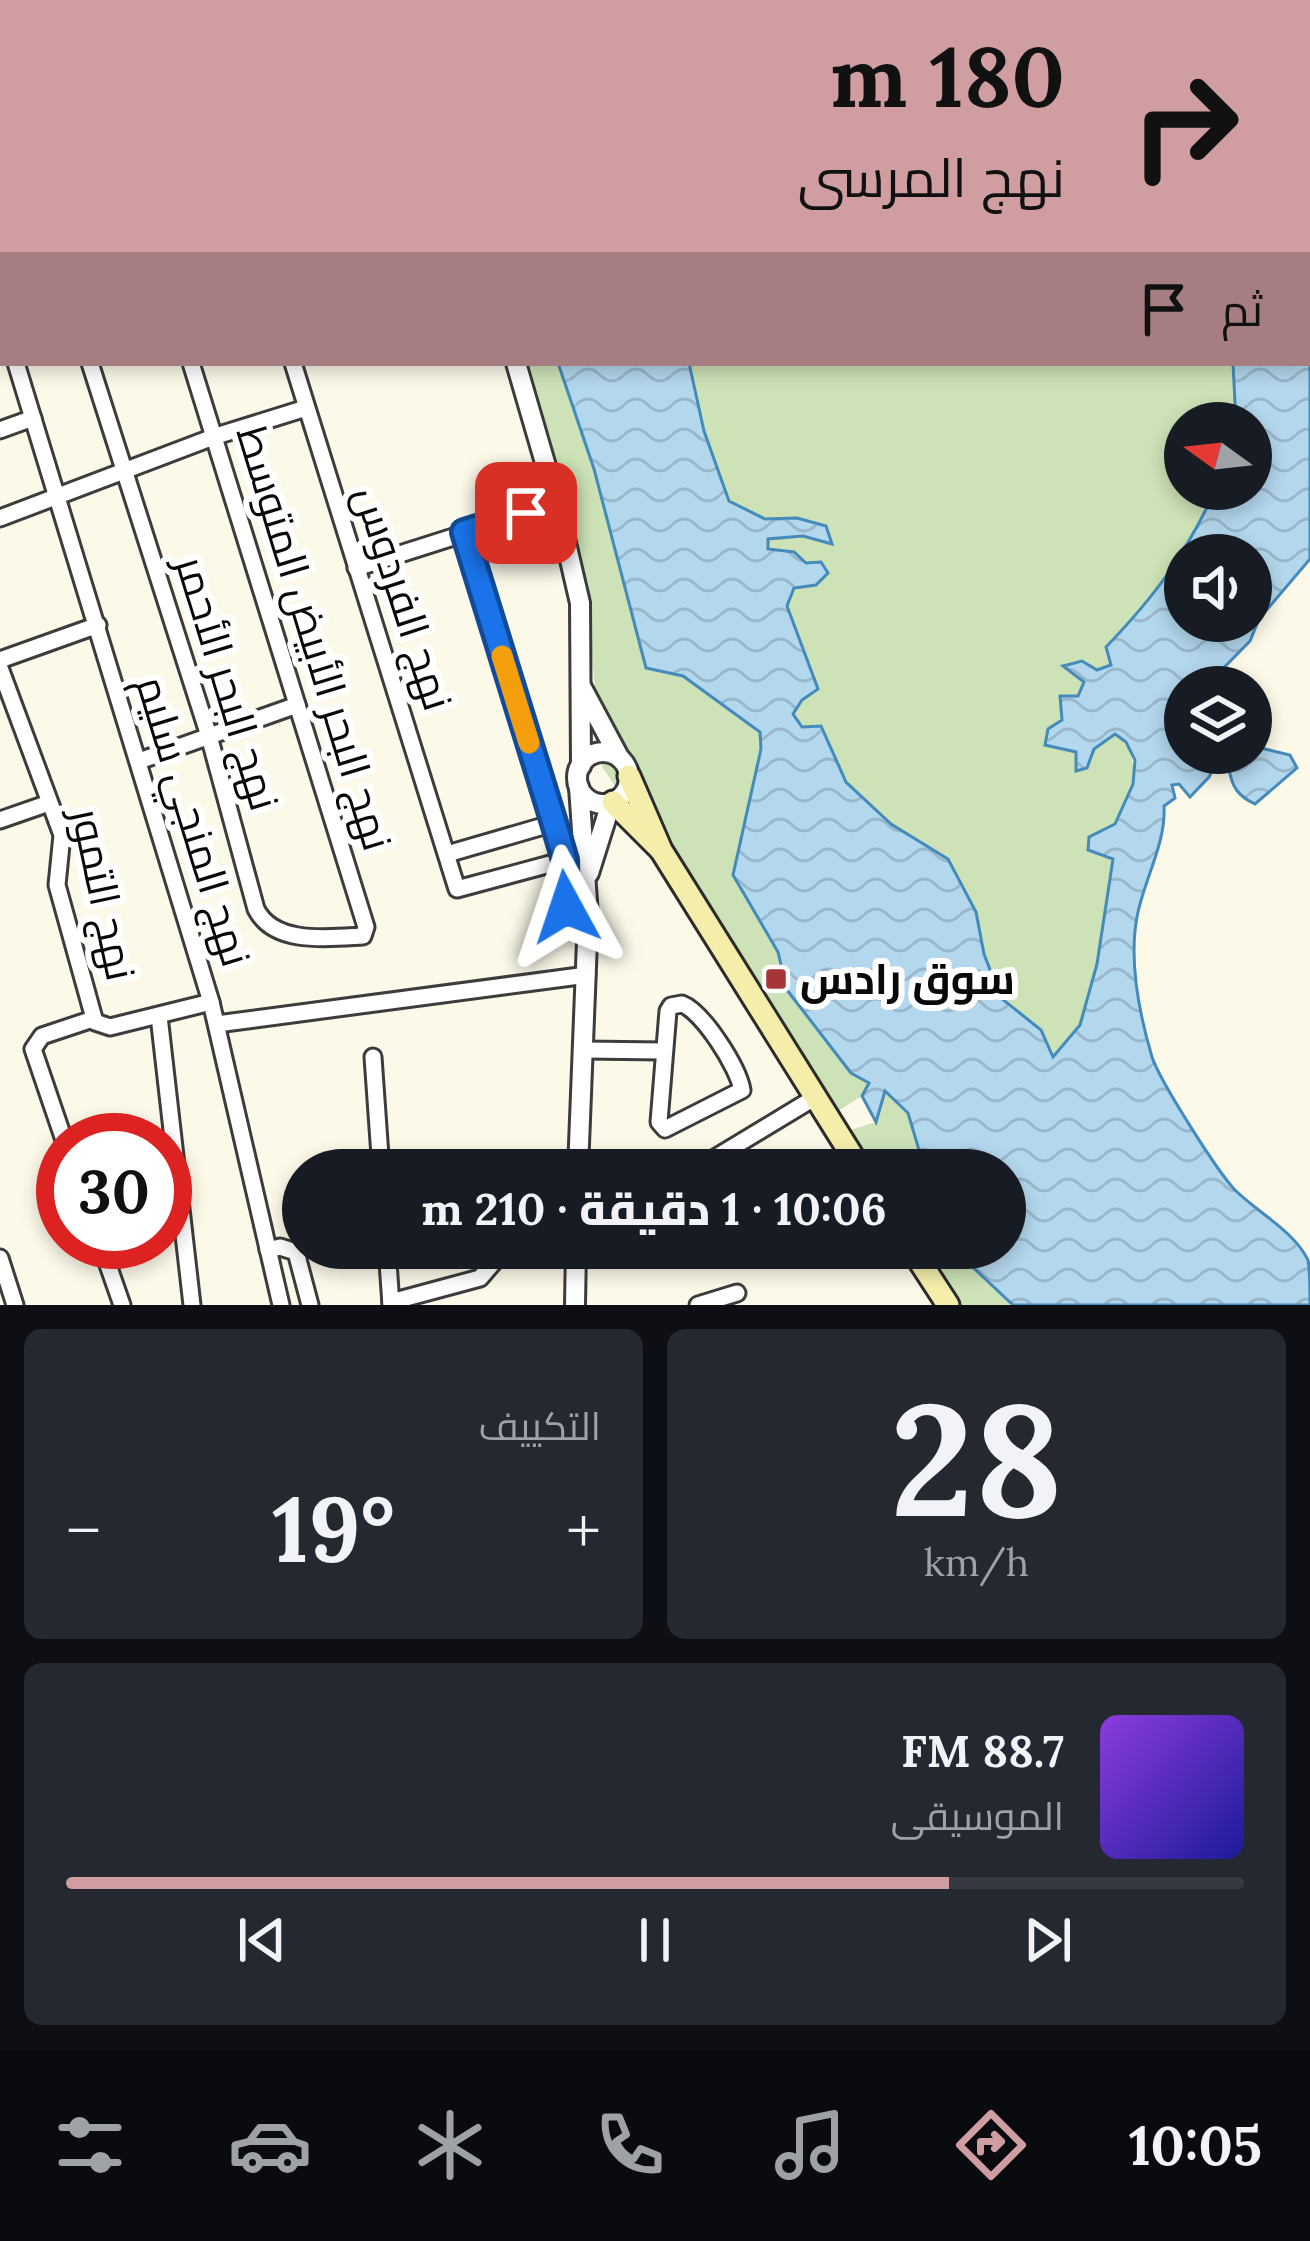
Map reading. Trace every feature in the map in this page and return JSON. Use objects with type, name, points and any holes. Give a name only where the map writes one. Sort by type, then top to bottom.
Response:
[{"type":"main road","points":[[624,767],[661,850],[847,1149]]},
{"type":"main road","points":[[612,802],[661,850]]},
{"type":"main road","points":[[925,1269],[948,1305]]},
{"type":"street","name":"نهج المنجي سليم","points":[[17,366],[211,1002],[281,1305]]},
{"type":"street","name":"نهج البحر الأحمر","points":[[91,366],[208,736],[256,909],[268,928],[284,934],[365,934]]},
{"type":"street","name":"نهج البحر الأبيض المتوسط","points":[[192,366],[365,934]]},
{"type":"street","name":"نهج الفردوس","points":[[294,366],[447,854]]},
{"type":"street","points":[[517,366],[580,603],[579,787],[587,975],[579,1149]]},
{"type":"street","points":[[0,518],[216,436],[306,408]]},
{"type":"street","points":[[0,430],[32,418]]},
{"type":"street","points":[[356,568],[557,504]]},
{"type":"street","points":[[464,532],[565,860],[566,907],[587,916]]},
{"type":"street","points":[[0,664],[98,625]]},
{"type":"street","name":"نهج التمور","points":[[0,664],[62,835],[56,885],[93,1018],[106,1028],[211,1002]]},
{"type":"street","points":[[579,682],[624,767],[625,791],[612,802],[586,884]]},
{"type":"street","points":[[139,761],[297,705]]},
{"type":"street","points":[[581,766],[598,753],[624,767]]},
{"type":"street","points":[[579,787],[593,802],[612,802]]},
{"type":"street","points":[[0,820],[49,802]]},
{"type":"street","points":[[554,823],[447,854],[457,889],[565,860]]},
{"type":"street","points":[[217,1024],[587,975]]},
{"type":"street","points":[[688,1005],[715,1038],[740,1078],[742,1090],[663,1128],[659,1122],[663,1051],[670,1006],[688,1005]]},
{"type":"street","points":[[159,1016],[192,1305]]},
{"type":"street","points":[[55,1113],[33,1048],[41,1036],[93,1018]]},
{"type":"street","points":[[584,1051],[663,1051]]},
{"type":"street","points":[[373,1057],[380,1149]]},
{"type":"street","points":[[730,1149],[814,1098]]},
{"type":"street","points":[[268,1250],[296,1252],[310,1305]]},
{"type":"street","points":[[0,1258],[15,1305]]},
{"type":"street","points":[[109,1269],[122,1305]]},
{"type":"street","points":[[389,1269],[391,1303],[480,1278],[488,1269]]},
{"type":"street","points":[[575,1305],[576,1269]]},
{"type":"street","points":[[698,1305],[737,1293]]},
{"type":"green space","points":[[524,366],[559,366],[594,469],[683,676],[760,731],[761,749],[733,875],[778,952],[787,991],[870,1083],[862,1096],[838,1111],[602,767],[590,633],[559,480]]},
{"type":"green space","points":[[690,366],[1233,366],[1235,402],[1164,402],[1164,510],[1205,510],[1193,534],[1164,534],[1164,578],[1106,647],[1111,665],[1097,670],[1065,666],[1084,682],[1078,696],[1060,696],[1063,720],[1093,749],[1115,734],[1127,746],[1133,776],[1101,856],[1113,858],[1097,964],[1080,1026],[1053,1058],[1041,1030],[1001,998],[984,954],[976,912],[948,859],[891,824],[846,781],[822,726],[802,727],[793,713],[818,688],[787,606],[794,588],[816,585],[798,558],[768,549],[768,538],[803,536],[831,542],[826,526],[797,518],[765,519],[729,501],[704,431]]},
{"type":"green space","points":[[885,1090],[908,1113],[919,1149],[855,1149],[844,1132],[876,1122]]},
{"type":"green space","points":[[930,1269],[975,1269],[1013,1305],[952,1305]]},
{"type":"water","points":[[559,366],[690,366],[704,431],[729,501],[765,519],[797,518],[826,526],[832,544],[803,536],[768,539],[768,549],[794,552],[806,563],[821,562],[828,573],[816,585],[794,588],[787,606],[818,689],[793,714],[802,727],[821,726],[846,782],[891,824],[948,859],[976,912],[984,954],[1001,998],[1041,1030],[1053,1057],[1080,1025],[1097,964],[1113,859],[1088,850],[1089,837],[1115,824],[1133,784],[1135,760],[1126,742],[1115,734],[1094,749],[1087,768],[1076,771],[1076,752],[1045,745],[1048,729],[1062,720],[1060,696],[1078,696],[1084,682],[1063,666],[1082,661],[1097,670],[1111,665],[1106,647],[1164,578],[1164,642],[1249,642],[1226,666],[1164,666],[1164,774],[1211,774],[1190,797],[1179,784],[1172,785],[1175,798],[1164,806],[1159,846],[1138,912],[1135,966],[1139,1004],[1157,1069],[1227,1180],[1302,1250],[1308,1260],[1310,1305],[1013,1305],[975,1269],[1026,1269],[1026,1149],[919,1149],[908,1113],[885,1091],[876,1122],[862,1096],[869,1083],[851,1073],[787,990],[778,952],[733,875],[761,749],[760,732],[683,676],[646,668],[594,469]]},
{"type":"water","points":[[1233,366],[1310,366],[1310,559],[1272,604],[1272,534],[1193,534],[1205,510],[1272,510],[1272,402],[1235,402]]},
{"type":"water","points":[[1272,751],[1290,755],[1297,768],[1255,804],[1244,798],[1230,774],[1272,774]]},
{"type":"slow traffic","points":[[502,656],[529,743]]},
{"type":"place","name":"سوق رادس","points":[[776,979]]},
{"type":"route","points":[[526,513],[464,532],[565,860],[566,907]]}]
